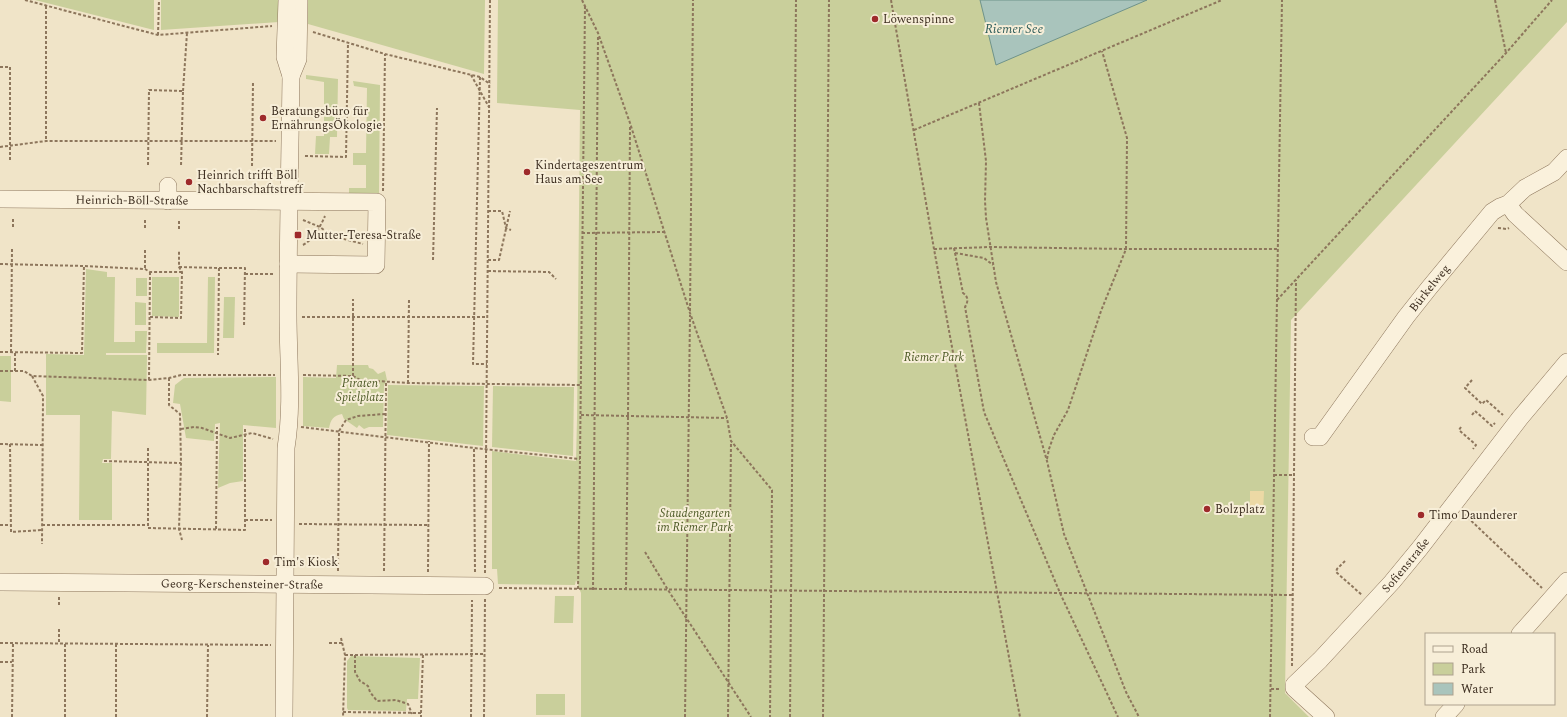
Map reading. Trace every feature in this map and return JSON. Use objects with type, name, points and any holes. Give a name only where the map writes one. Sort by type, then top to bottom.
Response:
[{"type":"street","points":[[284,717],[286,448],[289,433],[295,368],[288,351],[283,269],[289,202],[291,76],[298,59],[287,0]]},
{"type":"street","points":[[292,26],[299,0]]},
{"type":"street","name":"Bürkelweg","points":[[1313,437],[1320,437],[1406,317],[1487,218],[1496,209],[1508,204],[1525,188],[1554,172],[1567,158]]},
{"type":"street","name":"Heinrich-Böll-Straße","points":[[0,199],[168,193],[289,202],[377,202],[376,265],[283,269]]},
{"type":"street","points":[[1508,204],[1516,214],[1567,262]]},
{"type":"street","name":"Sofienstraße","points":[[1294,685],[1320,660],[1392,582],[1520,418],[1567,362]]},
{"type":"street","name":"Georg-Kerschensteiner-Straße","points":[[0,582],[428,585],[485,578]]},
{"type":"street","points":[[1521,633],[1552,596],[1567,581]]},
{"type":"street","points":[[1294,685],[1294,688],[1326,717]]},
{"type":"street","points":[[1444,717],[1455,705]]},
{"type":"path","points":[[25,0],[158,35],[292,26],[385,54],[480,77],[490,84]]},
{"type":"path","points":[[158,35],[159,0]]},
{"type":"path","points":[[490,0],[485,578],[497,588],[1294,595]]},
{"type":"path","points":[[582,0],[598,33],[630,123],[690,313],[727,418],[731,442],[728,717]]},
{"type":"path","points":[[685,717],[693,0]]},
{"type":"path","points":[[790,717],[796,0]]},
{"type":"path","points":[[823,717],[829,0]]},
{"type":"path","points":[[891,0],[934,249],[1020,717]]},
{"type":"path","points":[[914,130],[1222,0]]},
{"type":"path","points":[[1270,717],[1282,0]]},
{"type":"path","points":[[1495,0],[1506,53]]},
{"type":"path","points":[[1277,300],[1506,53],[1552,0]]},
{"type":"path","points":[[578,589],[585,5]]},
{"type":"path","points":[[46,6],[46,141]]},
{"type":"path","points":[[181,166],[183,91],[187,33]]},
{"type":"path","points":[[593,590],[598,33]]},
{"type":"path","points":[[301,156],[346,156],[348,43]]},
{"type":"path","points":[[1047,461],[1049,449],[1068,410],[1101,312],[1126,249],[1128,138],[1102,51]]},
{"type":"path","points":[[383,196],[385,54]]},
{"type":"path","points":[[0,67],[10,67],[10,162]]},
{"type":"path","points":[[471,75],[489,108]]},
{"type":"path","points":[[480,77],[473,364],[487,364]]},
{"type":"path","points":[[252,166],[253,82]]},
{"type":"path","points":[[148,165],[149,90],[183,91]]},
{"type":"path","points":[[979,103],[986,162],[986,218],[996,282],[1047,461],[1064,534],[1126,692],[1139,717]]},
{"type":"path","points":[[433,260],[437,108]]},
{"type":"path","points":[[626,590],[630,123]]},
{"type":"path","points":[[0,147],[46,141],[280,141]]},
{"type":"path","points":[[488,211],[502,211],[506,228]]},
{"type":"path","points":[[488,260],[499,260],[510,211]]},
{"type":"path","points":[[302,245],[309,242],[320,227],[326,214]]},
{"type":"path","points":[[13,218],[13,227]]},
{"type":"path","points":[[145,220],[145,228]]},
{"type":"path","points":[[179,220],[179,229]]},
{"type":"path","points":[[301,220],[320,227],[332,236],[363,244]]},
{"type":"path","points":[[1494,228],[1507,229],[1511,226]]},
{"type":"path","points":[[506,228],[511,230]]},
{"type":"path","points":[[582,233],[665,232]]},
{"type":"path","points":[[934,249],[990,247],[1277,249]]},
{"type":"path","points":[[954,248],[963,293],[968,300],[965,307],[984,412],[1060,593],[1118,717]]},
{"type":"path","points":[[11,352],[12,249]]},
{"type":"path","points":[[145,250],[145,269]]},
{"type":"path","points":[[150,318],[181,318],[182,272],[179,267],[179,251]]},
{"type":"path","points":[[955,253],[984,258],[993,266]]},
{"type":"path","points":[[0,264],[84,266],[145,269],[150,272],[182,272]]},
{"type":"path","points":[[0,352],[82,353],[84,266]]},
{"type":"path","points":[[179,267],[245,268],[244,327]]},
{"type":"path","points":[[218,355],[219,268]]},
{"type":"path","points":[[245,274],[283,269]]},
{"type":"path","points":[[488,271],[549,272],[556,279]]},
{"type":"path","points":[[149,380],[150,272]]},
{"type":"path","points":[[1294,685],[1292,670],[1294,595],[1296,280]]},
{"type":"path","points":[[353,299],[353,376]]},
{"type":"path","points":[[408,383],[409,300]]},
{"type":"path","points":[[301,317],[487,317]]},
{"type":"path","points":[[15,352],[15,371]]},
{"type":"path","points":[[295,368],[353,376],[360,380],[386,382],[581,384]]},
{"type":"path","points":[[0,371],[24,372],[32,376],[149,380],[181,375],[278,375]]},
{"type":"path","points":[[32,376],[43,396],[42,544]]},
{"type":"path","points":[[169,378],[169,405],[180,414],[181,463],[179,529],[182,540]]},
{"type":"path","points":[[1472,380],[1465,388],[1482,404],[1486,400],[1505,417]]},
{"type":"path","points":[[384,585],[386,382]]},
{"type":"path","points":[[1472,415],[1476,411],[1492,426],[1495,423]]},
{"type":"path","points":[[338,585],[339,431],[346,420],[358,416],[385,414]]},
{"type":"path","points":[[581,415],[727,418]]},
{"type":"path","points":[[181,429],[194,427],[202,428],[230,438],[252,433],[339,431],[486,449],[580,458]]},
{"type":"path","points":[[148,448],[148,528],[245,530],[245,427]]},
{"type":"path","points":[[1461,427],[1459,430],[1476,445],[1473,449]]},
{"type":"path","points":[[216,529],[217,428]]},
{"type":"path","points":[[428,585],[429,442]]},
{"type":"path","points":[[731,442],[772,490],[770,717]]},
{"type":"path","points":[[0,444],[43,445]]},
{"type":"path","points":[[10,444],[11,532],[42,530]]},
{"type":"path","points":[[104,461],[181,463]]},
{"type":"path","points":[[1274,475],[1295,475]]},
{"type":"path","points":[[1454,504],[1552,596]]},
{"type":"path","points":[[245,520],[277,520]]},
{"type":"path","points":[[299,524],[428,525]]},
{"type":"path","points":[[0,525],[11,525]]},
{"type":"path","points":[[42,525],[148,525]]},
{"type":"path","points":[[645,552],[751,717]]},
{"type":"path","points":[[1345,561],[1336,572],[1363,596]]},
{"type":"path","points":[[484,717],[485,609]]},
{"type":"path","points":[[59,629],[59,643]]},
{"type":"path","points":[[341,638],[345,655],[343,717]]},
{"type":"path","points":[[0,643],[284,646]]},
{"type":"path","points":[[12,717],[13,643]]},
{"type":"path","points":[[65,643],[65,717]]},
{"type":"path","points":[[329,643],[342,643]]},
{"type":"path","points":[[116,644],[116,717]]},
{"type":"path","points":[[207,717],[208,645]]},
{"type":"path","points":[[421,717],[423,654]]},
{"type":"path","points":[[345,655],[484,654]]},
{"type":"path","points":[[355,655],[355,672],[360,682],[368,686],[370,692],[377,701],[396,700],[408,704],[412,714]]},
{"type":"path","points":[[0,662],[12,662]]},
{"type":"path","points":[[343,712],[421,713]]},
{"type":"green space","points":[[35,0],[154,0],[154,30]]},
{"type":"green space","points":[[161,0],[279,0],[279,22],[161,30]]},
{"type":"green space","points":[[308,0],[485,0],[484,74],[308,24]]},
{"type":"green space","name":"Riemer Park","points":[[498,0],[1567,0],[1567,22],[1291,320],[1285,693],[1309,717],[581,717],[581,593],[576,580],[575,585],[498,584],[497,569],[492,569],[492,451],[576,461],[577,419],[580,110],[497,103]]},
{"type":"green space","points":[[306,75],[338,79],[337,137],[330,137],[329,154],[315,154],[316,136],[324,136],[324,82],[306,79]]},
{"type":"green space","points":[[353,81],[380,85],[379,193],[349,193],[349,188],[366,188],[366,165],[353,165],[353,153],[366,153],[367,88],[354,86]]},
{"type":"green space","points":[[86,269],[107,272],[107,277],[115,277],[114,342],[135,342],[135,331],[147,331],[146,353],[106,353],[106,355],[147,355],[146,415],[112,411],[111,459],[103,459],[102,463],[112,463],[112,520],[79,520],[80,415],[46,415],[46,354],[84,355]]},
{"type":"green space","points":[[152,277],[179,277],[179,317],[152,316]]},
{"type":"green space","points":[[208,277],[215,277],[214,353],[157,353],[157,343],[207,343]]},
{"type":"green space","points":[[136,278],[147,278],[147,296],[136,296]]},
{"type":"green space","points":[[224,297],[235,297],[234,338],[223,338]]},
{"type":"green space","points":[[135,302],[146,303],[146,325],[135,325]]},
{"type":"green space","points":[[0,356],[11,356],[11,402],[0,401]]},
{"type":"green space","name":"Piraten Spielplatz","points":[[337,365],[368,365],[369,368],[373,369],[378,374],[385,371],[387,380],[384,385],[383,427],[369,427],[364,429],[359,425],[357,428],[344,419],[342,414],[333,418],[329,428],[303,426],[303,377],[336,378]]},
{"type":"green space","points":[[276,377],[276,428],[243,425],[243,481],[230,483],[218,488],[220,423],[215,424],[214,441],[186,438],[180,404],[173,403],[175,385],[184,378]]},
{"type":"green space","points":[[388,385],[484,386],[483,446],[387,435]]},
{"type":"green space","points":[[493,386],[574,387],[573,456],[492,447]]},
{"type":"green space","points":[[555,596],[574,596],[573,623],[554,623]]},
{"type":"green space","points":[[351,656],[420,658],[418,699],[407,699],[406,711],[348,710],[347,661]]},
{"type":"green space","points":[[536,694],[565,694],[565,715],[536,715]]},
{"type":"sand","points":[[1250,491],[1264,491],[1263,514],[1250,514]]},
{"type":"water","name":"Riemer See","points":[[980,0],[1147,0],[996,65]]},
{"type":"place","name":"Löwenspinne","points":[[875,19]]},
{"type":"place","name":"Beratungsbüro für ErnährungsÖkologie","points":[[263,118]]},
{"type":"place","name":"Kindertageszentrum Haus am See","points":[[527,172]]},
{"type":"place","name":"Heinrich trifft Böll Nachbarschaftstreff","points":[[189,182]]},
{"type":"place","name":"Mutter-Teresa-Straße","points":[[298,235]]},
{"type":"place","name":"Bolzplatz","points":[[1207,509]]},
{"type":"place","name":"Timo Daunderer","points":[[1421,515]]},
{"type":"place","name":"Tim's Kiosk","points":[[266,562]]},
{"type":"park label","name":"Staudengarten im Riemer Park","points":[[695,520]]}]
